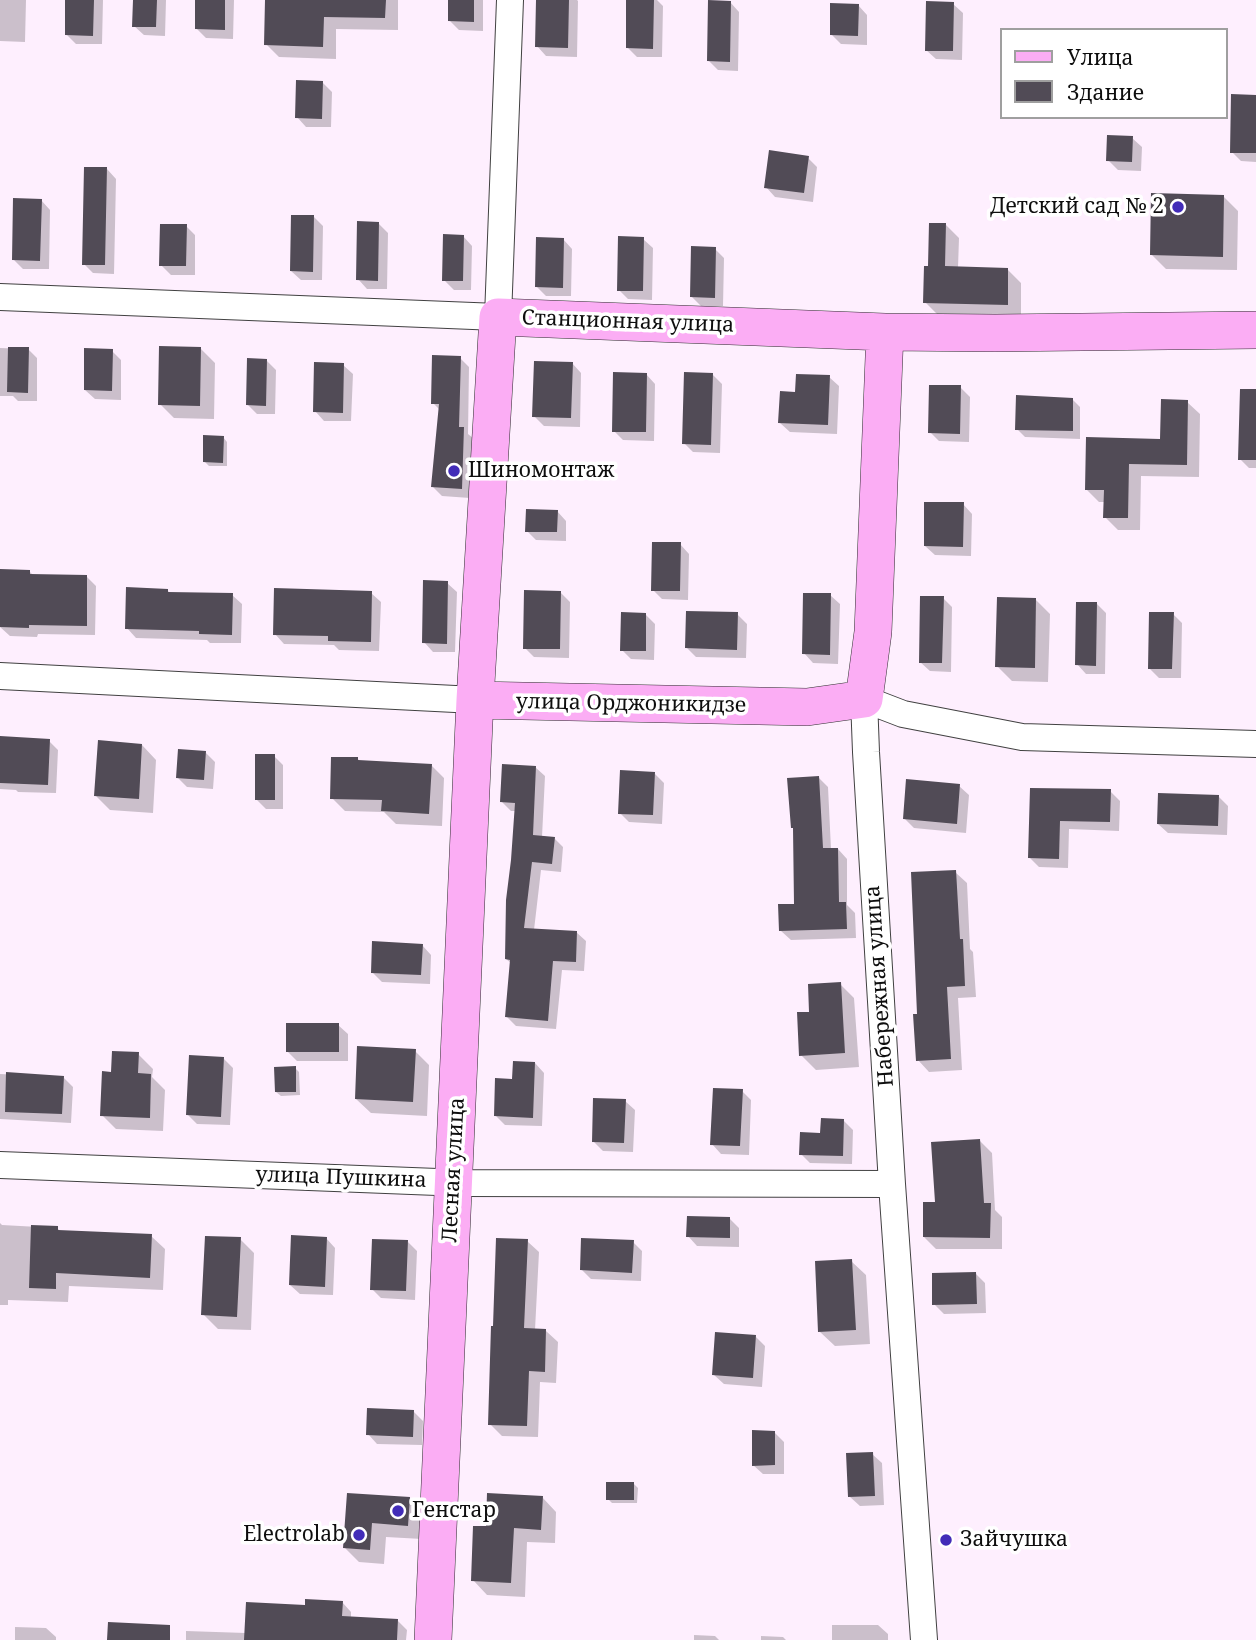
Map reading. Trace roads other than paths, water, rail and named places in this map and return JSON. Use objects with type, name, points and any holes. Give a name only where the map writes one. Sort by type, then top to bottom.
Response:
[{"type":"main road","name":"Станционная улица","points":[[498,317],[885,332],[1256,330]]},
{"type":"main road","name":"Лесная улица","points":[[433,1640],[475,701],[498,317]]},
{"type":"main road","name":"Набережная улица","points":[[864,699],[873,632],[885,332]]},
{"type":"main road","name":"улица Орджоникидзе","points":[[475,701],[807,707],[864,699]]},
{"type":"street","points":[[498,317],[510,0]]},
{"type":"street","name":"Станционная улица","points":[[0,297],[498,317]]},
{"type":"street","name":"улица Орджоникидзе","points":[[0,676],[475,701]]},
{"type":"street","name":"улица Орджоникидзе","points":[[864,699],[903,714],[1022,737],[1256,744]]},
{"type":"street","name":"Набережная улица","points":[[864,699],[892,1184],[924,1640]]},
{"type":"street","name":"улица Пушкина","points":[[0,1165],[453,1183],[892,1184]]},
{"type":"place","name":"Детский сад № 2","points":[[1178,207]]},
{"type":"place","name":"Шиномонтаж","points":[[454,471]]},
{"type":"place","name":"Генстар","points":[[398,1511]]},
{"type":"place","name":"Electrolab","points":[[359,1535]]},
{"type":"place","name":"Зайчушка","points":[[946,1540]]}]
